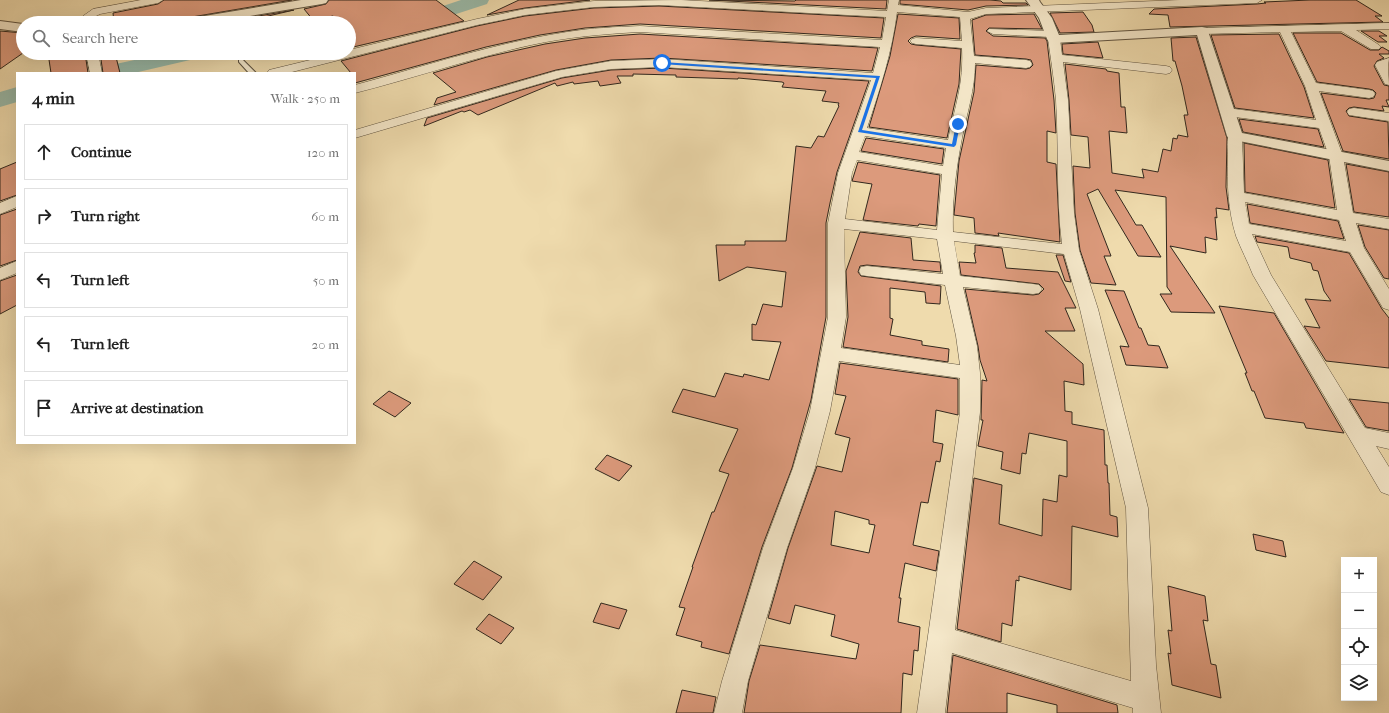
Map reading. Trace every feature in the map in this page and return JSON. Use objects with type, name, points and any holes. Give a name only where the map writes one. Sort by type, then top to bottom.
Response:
[{"type":"street","points":[[88,16],[96,11],[158,0]]},
{"type":"street","points":[[227,16],[322,0]]},
{"type":"street","points":[[931,713],[970,412],[970,373],[964,326],[952,281],[945,235],[945,201],[954,145],[967,90],[968,52],[965,18],[981,6],[1162,4],[1257,0]]},
{"type":"street","points":[[356,54],[476,22],[525,12],[594,4],[659,2],[893,8],[968,15]]},
{"type":"street","points":[[940,638],[1146,706],[1137,508],[1089,309],[1071,250],[1066,213],[1062,100],[1053,36],[1037,5]]},
{"type":"street","points":[[728,713],[735,681],[775,548],[804,468],[820,411],[837,317],[836,223],[845,172],[878,77],[887,44],[893,8]]},
{"type":"street","points":[[0,25],[16,27]]},
{"type":"street","points":[[992,31],[1053,36],[1389,26]]},
{"type":"street","points":[[1345,28],[1375,47]]},
{"type":"street","points":[[356,89],[514,46],[556,37],[612,29],[640,29],[887,44]]},
{"type":"street","points":[[1285,30],[1311,86],[1336,156],[1346,216],[1356,248],[1389,304]]},
{"type":"street","points":[[1202,31],[1235,136],[1234,163],[1236,196],[1239,214],[1249,247],[1262,275],[1389,486]]},
{"type":"street","points":[[916,41],[1026,64]]},
{"type":"street","points":[[1056,58],[1166,70]]},
{"type":"street","points":[[93,60],[96,72]]},
{"type":"street","points":[[291,71],[333,60]]},
{"type":"street","points":[[1389,62],[1381,65],[1389,81]]},
{"type":"street","points":[[356,134],[554,75],[611,65],[662,63],[878,77]]},
{"type":"street","points":[[1311,86],[1369,94]]},
{"type":"street","points":[[1228,112],[1324,124]]},
{"type":"street","points":[[1354,112],[1389,117]]},
{"type":"street","points":[[859,131],[954,145]]},
{"type":"street","points":[[1235,136],[1389,166]]},
{"type":"street","points":[[851,155],[950,171]]},
{"type":"street","points":[[1236,196],[1389,224]]},
{"type":"street","points":[[0,209],[16,201]]},
{"type":"street","points":[[836,223],[1071,250]]},
{"type":"street","points":[[1243,228],[1356,248]]},
{"type":"street","points":[[0,275],[16,267]]},
{"type":"street","points":[[867,271],[1033,289]]},
{"type":"street","points":[[831,353],[970,373]]},
{"type":"street","points":[[1358,435],[1389,440]]},
{"type":"lane","points":[[241,61],[252,72]]},
{"type":"building","points":[[164,0],[292,0],[199,16],[113,16],[113,13],[158,4]]},
{"type":"building","points":[[329,0],[436,0],[464,21],[356,46],[356,16],[310,16],[304,9],[326,4]]},
{"type":"building","points":[[519,0],[590,0],[525,8],[487,15]]},
{"type":"building","points":[[709,0],[795,1],[887,0],[886,9]]},
{"type":"building","points":[[900,0],[990,0],[1001,1],[1003,3],[1026,3],[1028,5],[986,6],[968,10],[900,4]]},
{"type":"building","points":[[1310,0],[1356,0],[1382,16],[1375,16],[1383,22],[1170,27],[1168,15],[1149,14],[1154,9]]},
{"type":"building","points":[[659,6],[884,18],[881,38],[640,24],[585,28],[540,35],[486,47],[356,83],[356,72],[350,72],[341,61],[356,60],[356,57],[477,26],[525,16],[594,8]]},
{"type":"building","points":[[294,10],[268,16],[258,16]]},
{"type":"building","points":[[1083,12],[1092,25],[1094,32],[1060,33],[1050,13]]},
{"type":"building","points":[[898,14],[959,18],[960,39],[916,36],[908,41],[911,44],[916,45],[961,49],[959,84],[947,138],[869,127],[890,56]]},
{"type":"building","points":[[1034,14],[1042,29],[989,28],[986,31],[993,36],[1045,38],[1047,41],[1054,100],[1056,133],[1047,131],[1047,162],[1056,164],[1060,242],[998,233],[999,236],[975,233],[974,218],[954,215],[959,161],[974,92],[976,65],[1026,69],[1033,65],[1031,60],[1026,59],[975,55],[972,20],[986,15]]},
{"type":"building","points":[[0,31],[16,32],[16,58],[0,69]]},
{"type":"building","points":[[1361,31],[1379,31],[1387,36],[1379,36],[1387,42],[1378,42]]},
{"type":"building","points":[[1293,33],[1341,33],[1370,50],[1379,50],[1382,47],[1389,51],[1389,54],[1379,54],[1384,58],[1377,61],[1374,66],[1384,85],[1389,86],[1389,100],[1386,100],[1389,107],[1382,106],[1384,111],[1354,107],[1349,108],[1346,111],[1349,116],[1388,122],[1389,159],[1343,151],[1321,93],[1369,99],[1374,98],[1376,93],[1369,89],[1317,82]]},
{"type":"building","points":[[640,34],[878,48],[872,71],[662,58],[611,60],[556,70],[434,105],[437,98],[456,92],[433,73],[487,57],[545,44],[585,38]]},
{"type":"building","points":[[1279,34],[1304,87],[1314,118],[1235,108],[1211,35]]},
{"type":"building","points":[[1196,37],[1227,138],[1226,187],[1229,210],[1216,208],[1217,218],[1215,217],[1217,240],[1205,237],[1206,253],[1170,246],[1215,313],[1171,312],[1160,294],[1172,294],[1167,287],[1166,197],[1115,190],[1136,225],[1142,225],[1161,257],[1138,256],[1098,189],[1087,194],[1111,256],[1104,256],[1116,285],[1091,283],[1080,250],[1075,213],[1073,166],[1090,168],[1088,137],[1071,135],[1065,64],[1106,69],[1107,71],[1119,73],[1121,107],[1125,107],[1127,133],[1109,131],[1112,173],[1144,178],[1142,169],[1158,172],[1163,149],[1171,151],[1173,138],[1177,139],[1178,135],[1188,137],[1184,115],[1188,115],[1182,86],[1175,61],[1173,61],[1171,38]]},
{"type":"building","points":[[1098,42],[1103,58],[1063,54],[1062,44]]},
{"type":"building","points":[[49,60],[86,60],[88,72],[51,72]]},
{"type":"building","points":[[101,60],[117,60],[120,72],[103,72]]},
{"type":"building","points":[[662,68],[869,81],[837,172],[826,223],[826,317],[811,400],[792,468],[762,547],[729,654],[701,647],[702,642],[676,635],[685,608],[679,607],[692,567],[712,512],[714,512],[729,474],[719,471],[738,429],[672,412],[683,389],[715,397],[725,373],[743,377],[744,374],[769,380],[781,342],[752,340],[752,324],[756,325],[763,304],[782,307],[786,272],[747,267],[719,281],[716,245],[745,245],[745,241],[786,241],[796,146],[811,148],[818,136],[824,137],[839,106],[839,103],[822,101],[826,91],[782,87],[784,83],[782,82],[738,78],[676,77],[676,75],[633,74],[633,76],[617,76],[621,83],[600,86],[598,81],[574,84],[573,82],[557,86],[555,83],[478,115],[470,110],[464,112],[462,111],[424,126],[427,118],[562,78],[611,70]]},
{"type":"building","points":[[1239,119],[1318,129],[1324,147],[1243,132]]},
{"type":"building","points":[[866,138],[944,149],[942,164],[861,151]]},
{"type":"building","points":[[1244,143],[1328,160],[1335,208],[1245,192]]},
{"type":"building","points":[[16,162],[16,195],[0,201],[0,169]]},
{"type":"building","points":[[858,162],[940,175],[936,226],[919,224],[918,226],[863,220],[872,184],[852,181]]},
{"type":"building","points":[[1346,164],[1389,172],[1389,217],[1354,212]]},
{"type":"building","points":[[1247,204],[1338,221],[1344,239],[1250,223]]},
{"type":"building","points":[[16,209],[16,260],[0,266],[0,215]]},
{"type":"building","points":[[1358,225],[1389,230],[1389,279],[1384,278],[1365,247]]},
{"type":"building","points":[[860,232],[911,238],[913,260],[940,262],[941,272],[867,265],[860,266],[858,272],[861,276],[941,286],[940,304],[926,303],[925,292],[890,288],[890,318],[893,319],[890,335],[922,341],[922,345],[949,349],[948,362],[843,347],[848,317],[846,271]]},
{"type":"building","points":[[1255,236],[1349,253],[1382,309],[1389,318],[1389,368],[1326,361],[1304,326],[1320,328],[1305,299],[1331,301],[1324,291],[1318,271],[1313,270],[1311,263],[1290,258],[1288,247],[1257,242]]},
{"type":"building","points":[[975,245],[1002,248],[1006,268],[1058,272],[1076,308],[1065,308],[1075,331],[1045,331],[1083,364],[1084,385],[1064,381],[1065,411],[1072,412],[1072,424],[1104,430],[1105,465],[1107,465],[1109,483],[1110,515],[1117,517],[1118,537],[1072,526],[1071,590],[1019,576],[1019,581],[1016,580],[1012,626],[1002,623],[1001,642],[957,629],[974,478],[1002,485],[999,524],[1042,536],[1043,499],[1057,502],[1059,475],[1067,477],[1067,441],[1029,433],[1026,454],[1022,453],[1020,474],[1001,469],[1003,452],[978,446],[983,420],[981,420],[982,380],[987,381],[980,360],[965,289],[1033,295],[1039,294],[1044,289],[1039,284],[961,275],[959,262],[976,263],[974,253]]},
{"type":"building","points":[[1056,255],[1063,255],[1071,282],[1065,281]]},
{"type":"building","points":[[16,275],[16,306],[0,314],[0,281]]},
{"type":"building","points":[[1105,290],[1124,291],[1139,328],[1141,328],[1148,345],[1159,346],[1168,368],[1126,365],[1120,346],[1129,347]]},
{"type":"building","points":[[1219,306],[1274,313],[1344,433],[1306,428],[1304,423],[1265,418],[1254,391],[1252,391],[1245,373],[1247,373]]},
{"type":"building","points":[[840,363],[958,379],[958,415],[936,410],[933,442],[943,444],[940,462],[936,461],[928,503],[921,502],[913,545],[939,551],[936,571],[905,563],[899,598],[901,598],[898,622],[920,627],[918,651],[914,650],[912,675],[903,673],[901,713],[744,713],[749,681],[760,645],[856,659],[859,644],[831,636],[835,615],[795,605],[790,624],[768,618],[788,548],[817,466],[842,472],[850,438],[835,434],[846,396],[835,394]],"holes":[[[835,511],[869,520],[869,524],[875,525],[869,553],[831,545]]]},
{"type":"building","points":[[389,391],[411,403],[395,417],[373,404]]},
{"type":"building","points":[[1349,399],[1389,403],[1389,431],[1366,427]]},
{"type":"building","points":[[607,455],[632,466],[619,481],[595,469]]},
{"type":"building","points":[[1253,534],[1283,541],[1286,557],[1256,550]]},
{"type":"building","points":[[474,561],[502,577],[483,600],[454,584]]},
{"type":"building","points":[[1168,586],[1205,596],[1208,621],[1203,620],[1211,664],[1216,665],[1221,698],[1172,685],[1168,653],[1171,654],[1168,630],[1172,631]]},
{"type":"building","points":[[601,603],[627,610],[619,629],[593,622]]},
{"type":"building","points":[[489,614],[514,628],[501,644],[476,629]]},
{"type":"building","points":[[953,655],[1117,705],[1118,713],[1057,713],[1057,705],[1007,693],[1007,713],[947,713]]},
{"type":"building","points":[[682,690],[716,697],[713,713],[676,713]]},
{"type":"waterway","points":[[356,30],[413,22],[480,0]]},
{"type":"waterway","points":[[110,72],[164,60]]},
{"type":"waterway","points":[[0,100],[16,94]]},
{"type":"route","points":[[662,63],[878,77],[859,131],[954,145],[958,124]]}]
